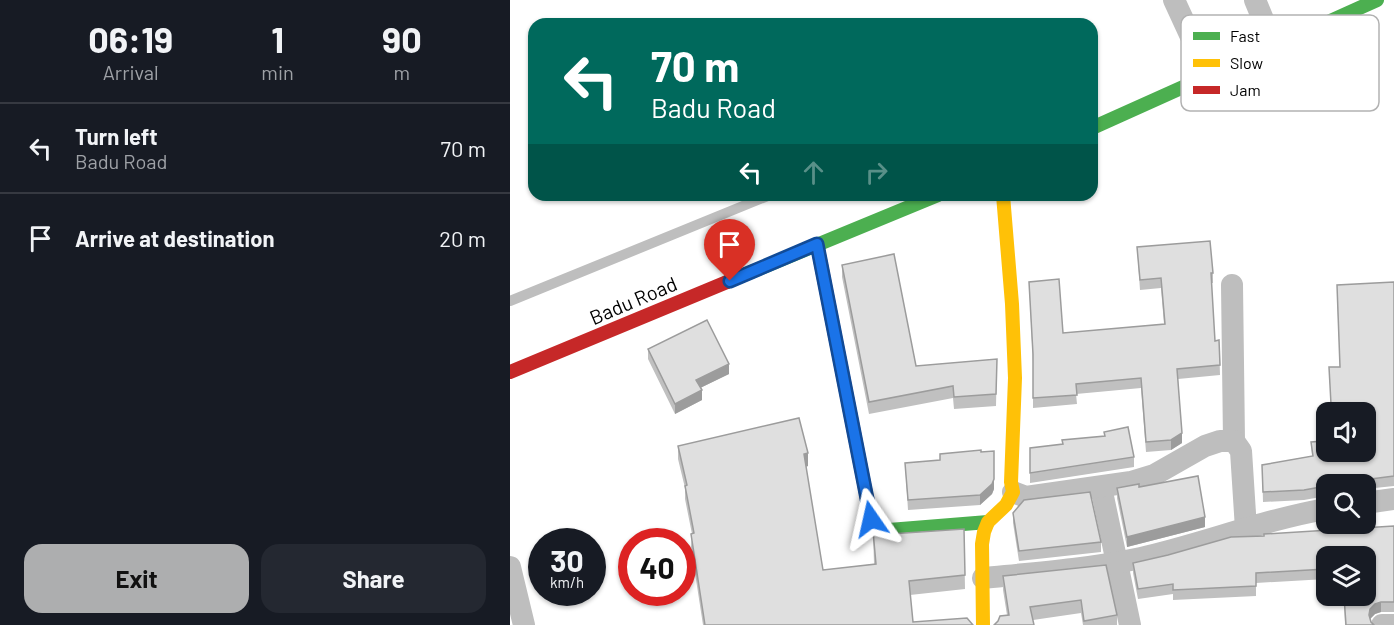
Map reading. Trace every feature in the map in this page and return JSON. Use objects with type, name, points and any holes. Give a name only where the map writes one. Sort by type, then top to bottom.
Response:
[{"type":"street","points":[[1174,0],[1181,15]]},
{"type":"street","points":[[1255,0],[1261,15]]},
{"type":"street","points":[[1343,15],[1377,0]]},
{"type":"street","points":[[1098,125],[1181,88]]},
{"type":"street","name":"Badu Road","points":[[510,372],[923,201]]},
{"type":"street","points":[[983,625],[982,544],[984,532],[988,522],[1006,505],[1013,492],[1011,482],[1015,378],[1014,338],[1003,201]]},
{"type":"street","points":[[817,244],[871,519],[878,527],[889,530],[988,522]]},
{"type":"street","points":[[1232,285],[1234,441],[1241,451],[1246,530]]},
{"type":"street","points":[[1013,492],[1026,497],[1131,482],[1170,466],[1205,446],[1220,441],[1234,441]]},
{"type":"street","points":[[1101,487],[1130,625]]},
{"type":"street","points":[[1376,502],[1394,500]]},
{"type":"street","points":[[983,578],[1054,572],[1140,558],[1316,511]]},
{"type":"street","points":[[510,567],[524,625]]},
{"type":"street","points":[[1382,625],[1394,625]]},
{"type":"lane","points":[[510,301],[755,201]]},
{"type":"building","points":[[1210,241],[1215,341],[1219,340],[1220,365],[1177,369],[1182,433],[1171,440],[1146,442],[1141,378],[1076,384],[1077,395],[1033,398],[1029,282],[1059,279],[1063,333],[1165,324],[1161,278],[1140,280],[1137,247]]},
{"type":"building","points":[[894,254],[916,366],[997,359],[996,394],[954,397],[953,386],[869,402],[842,265]]},
{"type":"building","points":[[1394,282],[1394,476],[1376,478],[1376,474],[1316,474],[1316,488],[1263,492],[1262,465],[1313,456],[1311,442],[1316,442],[1316,462],[1376,462],[1376,402],[1331,402],[1329,367],[1340,367],[1337,285]]},
{"type":"building","points":[[707,320],[729,364],[696,380],[702,390],[675,404],[648,349]]},
{"type":"building","points":[[799,418],[808,453],[804,454],[823,570],[876,564],[873,531],[890,534],[964,529],[965,575],[909,581],[913,622],[967,618],[973,625],[705,625],[696,566],[696,528],[693,528],[685,486],[687,485],[678,446]]},
{"type":"building","points":[[1128,427],[1134,457],[1030,473],[1030,448],[1063,444],[1062,440],[1105,436],[1104,432]]},
{"type":"building","points":[[981,450],[981,452],[994,451],[994,479],[980,495],[908,500],[905,463],[940,460],[940,454]]},
{"type":"building","points":[[1198,476],[1205,517],[1127,537],[1117,488],[1139,484],[1139,487]]},
{"type":"building","points":[[1090,492],[1101,542],[1019,551],[1013,513],[1024,500]]},
{"type":"building","points":[[1394,526],[1394,602],[1376,604],[1376,546],[1316,546],[1316,570],[1256,573],[1256,586],[1173,590],[1173,584],[1138,589],[1133,563],[1231,537],[1316,531],[1316,534],[1376,534],[1376,527]]},
{"type":"building","points":[[1106,565],[1117,615],[1084,621],[1081,600],[1030,607],[1034,625],[994,625],[1000,616],[1009,615],[1003,576]]},
{"type":"building","points":[[1345,606],[1373,606],[1369,615],[1374,625],[1346,625]]},
{"type":"traffic: fast","points":[[1344,15],[1377,0]]},
{"type":"traffic: fast","points":[[1098,125],[1181,88]]},
{"type":"traffic: fast","points":[[727,282],[923,201]]},
{"type":"traffic: fast","points":[[881,528],[889,530],[988,522]]},
{"type":"traffic: slow","points":[[983,625],[982,544],[984,532],[988,522],[1006,505],[1013,492],[1011,482],[1015,378],[1012,304],[1003,201]]},
{"type":"traffic: jam","points":[[817,244],[871,519],[881,528]]},
{"type":"traffic: jam","points":[[510,372],[727,282]]},
{"type":"route","points":[[730,281],[817,244],[871,519]]}]
